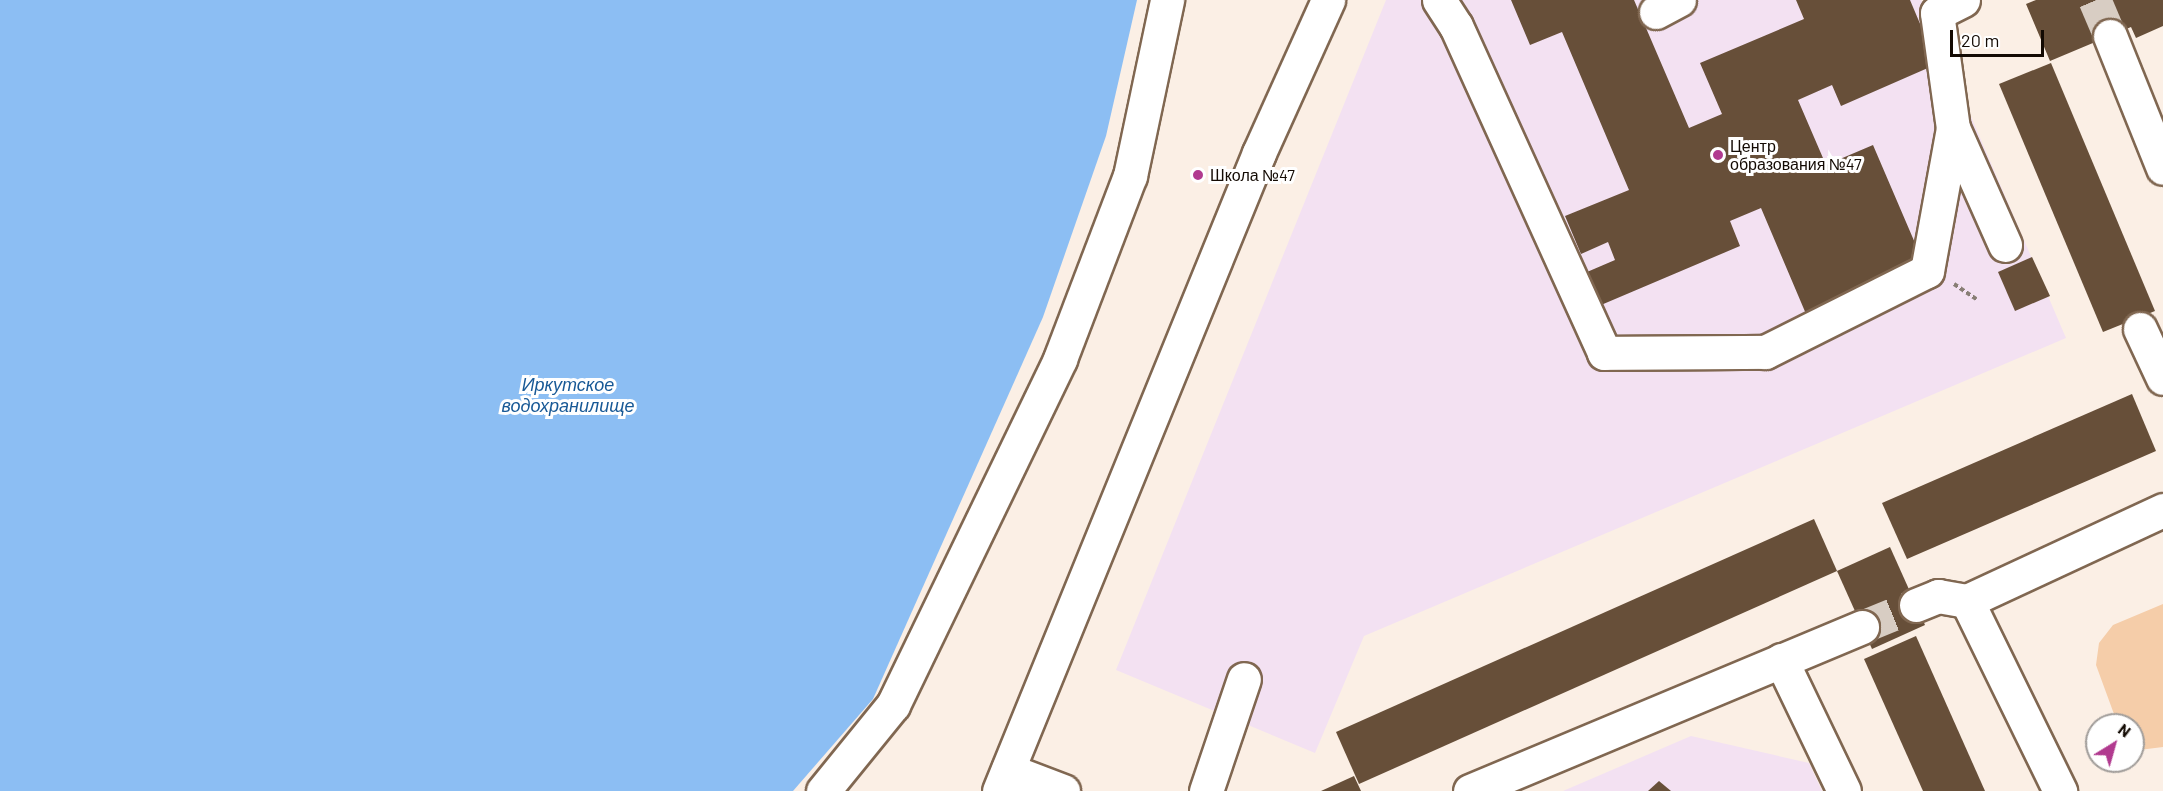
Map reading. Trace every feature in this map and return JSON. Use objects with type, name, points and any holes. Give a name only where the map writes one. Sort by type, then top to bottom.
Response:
[{"type":"street","points":[[824,791],[893,705],[1060,359],[1130,176],[1167,0]]},
{"type":"street","points":[[1439,0],[1456,26],[1604,352],[1765,352],[1927,271],[1953,128]]},
{"type":"street","points":[[1963,0],[1937,13],[1953,128],[2005,245]]},
{"type":"street","points":[[1063,791],[1003,780],[1322,3]]},
{"type":"street","points":[[2110,36],[2163,168]]},
{"type":"street","points":[[2140,329],[2163,378]]},
{"type":"street","points":[[1916,605],[1938,596],[1967,601],[2163,510]]},
{"type":"street","points":[[1967,601],[2060,791]]},
{"type":"street","points":[[1470,791],[1862,627]]},
{"type":"street","points":[[1781,660],[1844,791]]},
{"type":"street","points":[[1206,791],[1244,679]]},
{"type":"path","points":[[1944,278],[1976,299]]},
{"type":"shaded area","points":[[1386,0],[1921,0],[2066,338],[1364,636],[1315,753],[1116,670]]},
{"type":"shaded area","points":[[2163,604],[2163,747],[2145,749],[2145,713],[2114,713],[2096,665],[2099,643],[2113,625]]},
{"type":"shaded area","points":[[1691,736],[1809,763],[1822,791],[1563,791]]},
{"type":"water","name":"Иркутское водохранилище","points":[[0,0],[1137,0],[1106,136],[1043,317],[873,699],[793,791],[0,791]]},
{"type":"building","name":"Центр образования №47","points":[[1511,0],[1634,0],[1689,128],[1722,114],[1700,63],[1804,19],[1796,0],[1910,0],[1937,64],[1841,106],[1832,85],[1798,100],[1826,165],[1873,145],[1927,271],[1809,321],[1761,208],[1730,221],[1740,246],[1601,305],[1587,272],[1615,260],[1608,242],[1581,254],[1565,216],[1629,190],[1562,32],[1530,45]]},
{"type":"building","points":[[2036,0],[2163,0],[2163,26],[2136,38],[2131,27],[2050,61],[2026,4]]},
{"type":"building","points":[[2051,63],[2155,311],[2103,332],[1999,84]]},
{"type":"building","points":[[2032,257],[2050,296],[2015,311],[1998,272]]},
{"type":"building","points":[[2132,394],[2156,451],[1907,559],[1882,503]]},
{"type":"building","points":[[1814,519],[1837,571],[1359,784],[1336,732]]},
{"type":"building","points":[[1890,547],[1925,625],[1872,649],[1837,571]]},
{"type":"building","points":[[1916,636],[1985,791],[1923,791],[1864,659]]},
{"type":"building","points":[[1354,776],[1361,791],[1321,791]]},
{"type":"building","points":[[1659,781],[1671,791],[1648,791]]},
{"type":"tunnel","points":[[2095,0],[2110,36]]},
{"type":"tunnel","points":[[1862,627],[1916,605]]},
{"type":"place","name":"Центр образования №47","points":[[1718,155]]},
{"type":"place","name":"Школа №47","points":[[1198,175]]}]
